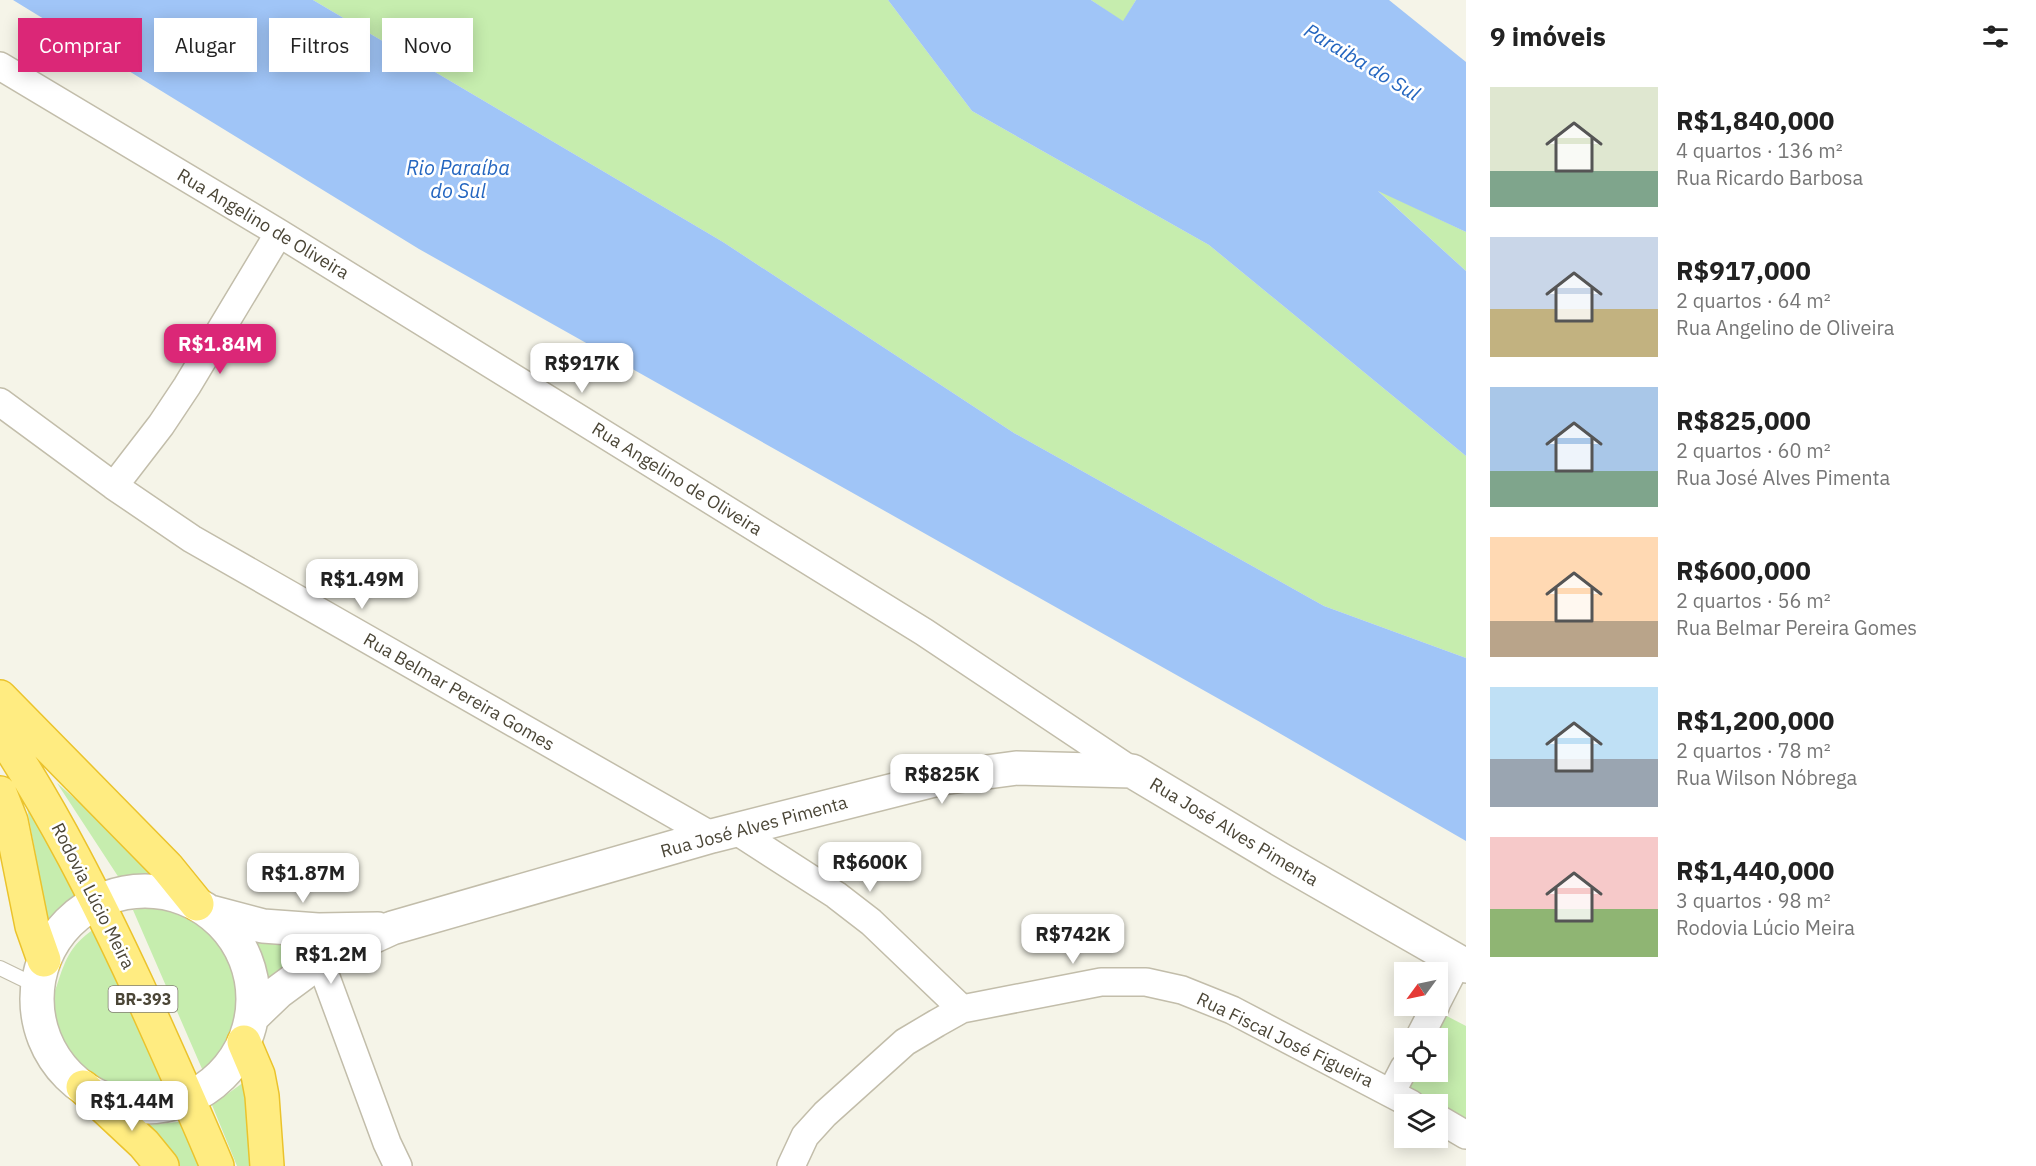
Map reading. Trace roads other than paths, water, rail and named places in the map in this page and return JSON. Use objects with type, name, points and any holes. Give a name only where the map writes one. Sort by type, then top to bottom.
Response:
[{"type":"highway","points":[[0,697],[167,867],[203,908]]},
{"type":"highway","name":"Rodovia Lúcio Meira","points":[[0,732],[53,818],[98,901],[189,1098],[217,1166]]},
{"type":"highway","points":[[0,793],[11,821],[40,973]]},
{"type":"highway","points":[[248,1029],[262,1096],[267,1166]]},
{"type":"highway","points":[[83,1087],[144,1144],[162,1166]]},
{"type":"street","name":"Rua Angelino de Oliveira","points":[[0,66],[279,234],[924,632],[1132,771]]},
{"type":"street","points":[[114,486],[181,396],[279,234]]},
{"type":"street","name":"Rua Belmar Pereira Gomes","points":[[0,402],[114,486],[202,545],[836,895],[871,922],[962,1009]]},
{"type":"street","name":"Rua José Alves Pimenta","points":[[392,928],[318,930],[263,926],[203,908],[173,894],[147,890],[122,893],[98,901],[75,916],[57,936],[40,973],[38,1014],[44,1035],[59,1064],[83,1087],[107,1100],[134,1106],[153,1107],[171,1104],[189,1098],[222,1075],[234,1060],[248,1029],[284,987],[320,961],[392,928],[724,833],[942,778],[1016,768],[1132,771],[1281,860],[1462,963]]},
{"type":"street","points":[[203,908],[224,926],[245,959],[251,978],[253,997],[248,1029]]},
{"type":"street","points":[[320,961],[387,1143],[398,1166]]},
{"type":"street","points":[[1448,985],[1462,963]]},
{"type":"street","name":"Rua Fiscal José Figueira","points":[[791,1166],[805,1136],[825,1114],[905,1042],[962,1009],[1101,982],[1146,982],[1182,990],[1232,1011],[1394,1094]]},
{"type":"street","points":[[1448,1124],[1466,1134]]},
{"type":"lane","points":[[0,968],[40,973]]},
{"type":"water","name":"Rio Paraíba do Sul","points":[[13,0],[313,0],[343,18],[269,18],[269,72],[370,72],[370,34],[382,41],[382,72],[435,72],[723,242],[1014,433],[1324,606],[1466,658],[1466,841],[1260,722],[419,249],[130,72],[142,72],[142,18],[42,18]]},
{"type":"water","name":"Paraiba do Sul","points":[[888,0],[1091,0],[1123,21],[1136,0],[1389,0],[1466,62],[1466,232],[1378,191],[1466,271],[1466,456],[1209,245],[972,111]]}]
